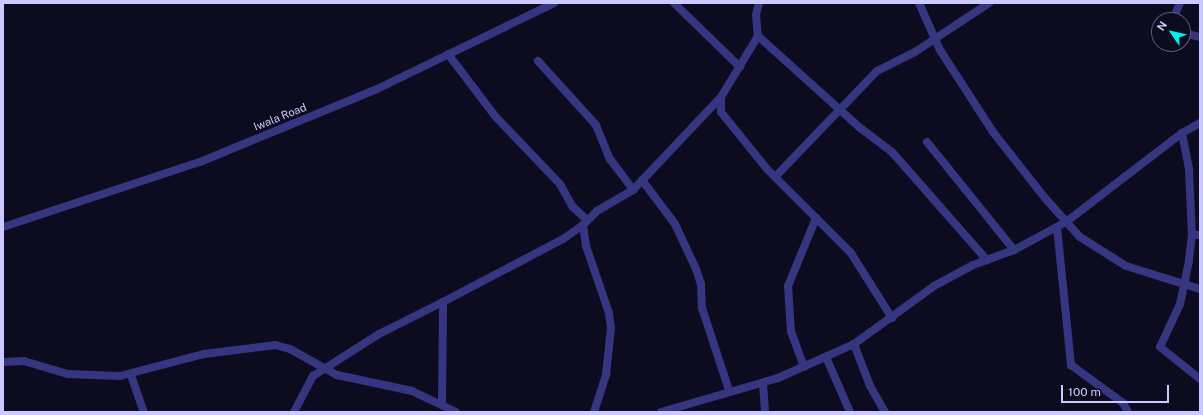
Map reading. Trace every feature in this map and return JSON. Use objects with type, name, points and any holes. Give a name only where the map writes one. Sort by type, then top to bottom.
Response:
[{"type":"street","name":"Iwala Road","points":[[3,227],[200,162],[353,100],[554,3]]},
{"type":"street","points":[[674,3],[740,67]]},
{"type":"street","points":[[294,412],[309,379],[379,334],[490,280],[563,239],[584,222],[633,190],[721,97],[758,36],[756,15],[758,3]]},
{"type":"street","points":[[919,3],[935,39],[993,132],[1066,222],[1080,237],[1112,259],[1200,289]]},
{"type":"street","points":[[775,177],[877,71],[935,39],[990,3]]},
{"type":"street","points":[[758,36],[841,108],[858,127],[892,152],[987,260]]},
{"type":"street","points":[[448,54],[495,116],[560,184],[573,207],[584,222],[586,246],[609,313],[611,328],[606,374],[594,412]]},
{"type":"street","points":[[538,61],[596,124],[607,153],[633,190]]},
{"type":"street","points":[[721,97],[720,108],[724,116],[775,177],[851,253],[892,318]]},
{"type":"street","points":[[661,412],[677,410],[729,390],[763,383],[804,367],[854,344],[892,318],[934,286],[987,260],[1014,250],[1066,222],[1182,133],[1200,123]]},
{"type":"street","points":[[1182,133],[1189,170],[1196,235],[1186,285],[1160,347],[1200,379]]},
{"type":"street","points":[[927,142],[1014,250]]},
{"type":"street","points":[[642,180],[680,232],[697,273],[702,308],[729,390]]},
{"type":"street","points":[[804,367],[791,332],[788,286],[816,218]]},
{"type":"street","points":[[1057,227],[1071,365],[1123,403],[1128,412]]},
{"type":"street","points":[[442,404],[446,336],[444,302]]},
{"type":"street","points":[[854,344],[870,386],[885,412]]},
{"type":"street","points":[[3,362],[24,361],[68,374],[131,375],[204,354],[275,345],[290,349],[325,369],[348,378],[412,391],[456,412]]},
{"type":"street","points":[[826,357],[850,412]]},
{"type":"street","points":[[131,375],[144,412]]},
{"type":"street","points":[[763,383],[764,412]]}]
